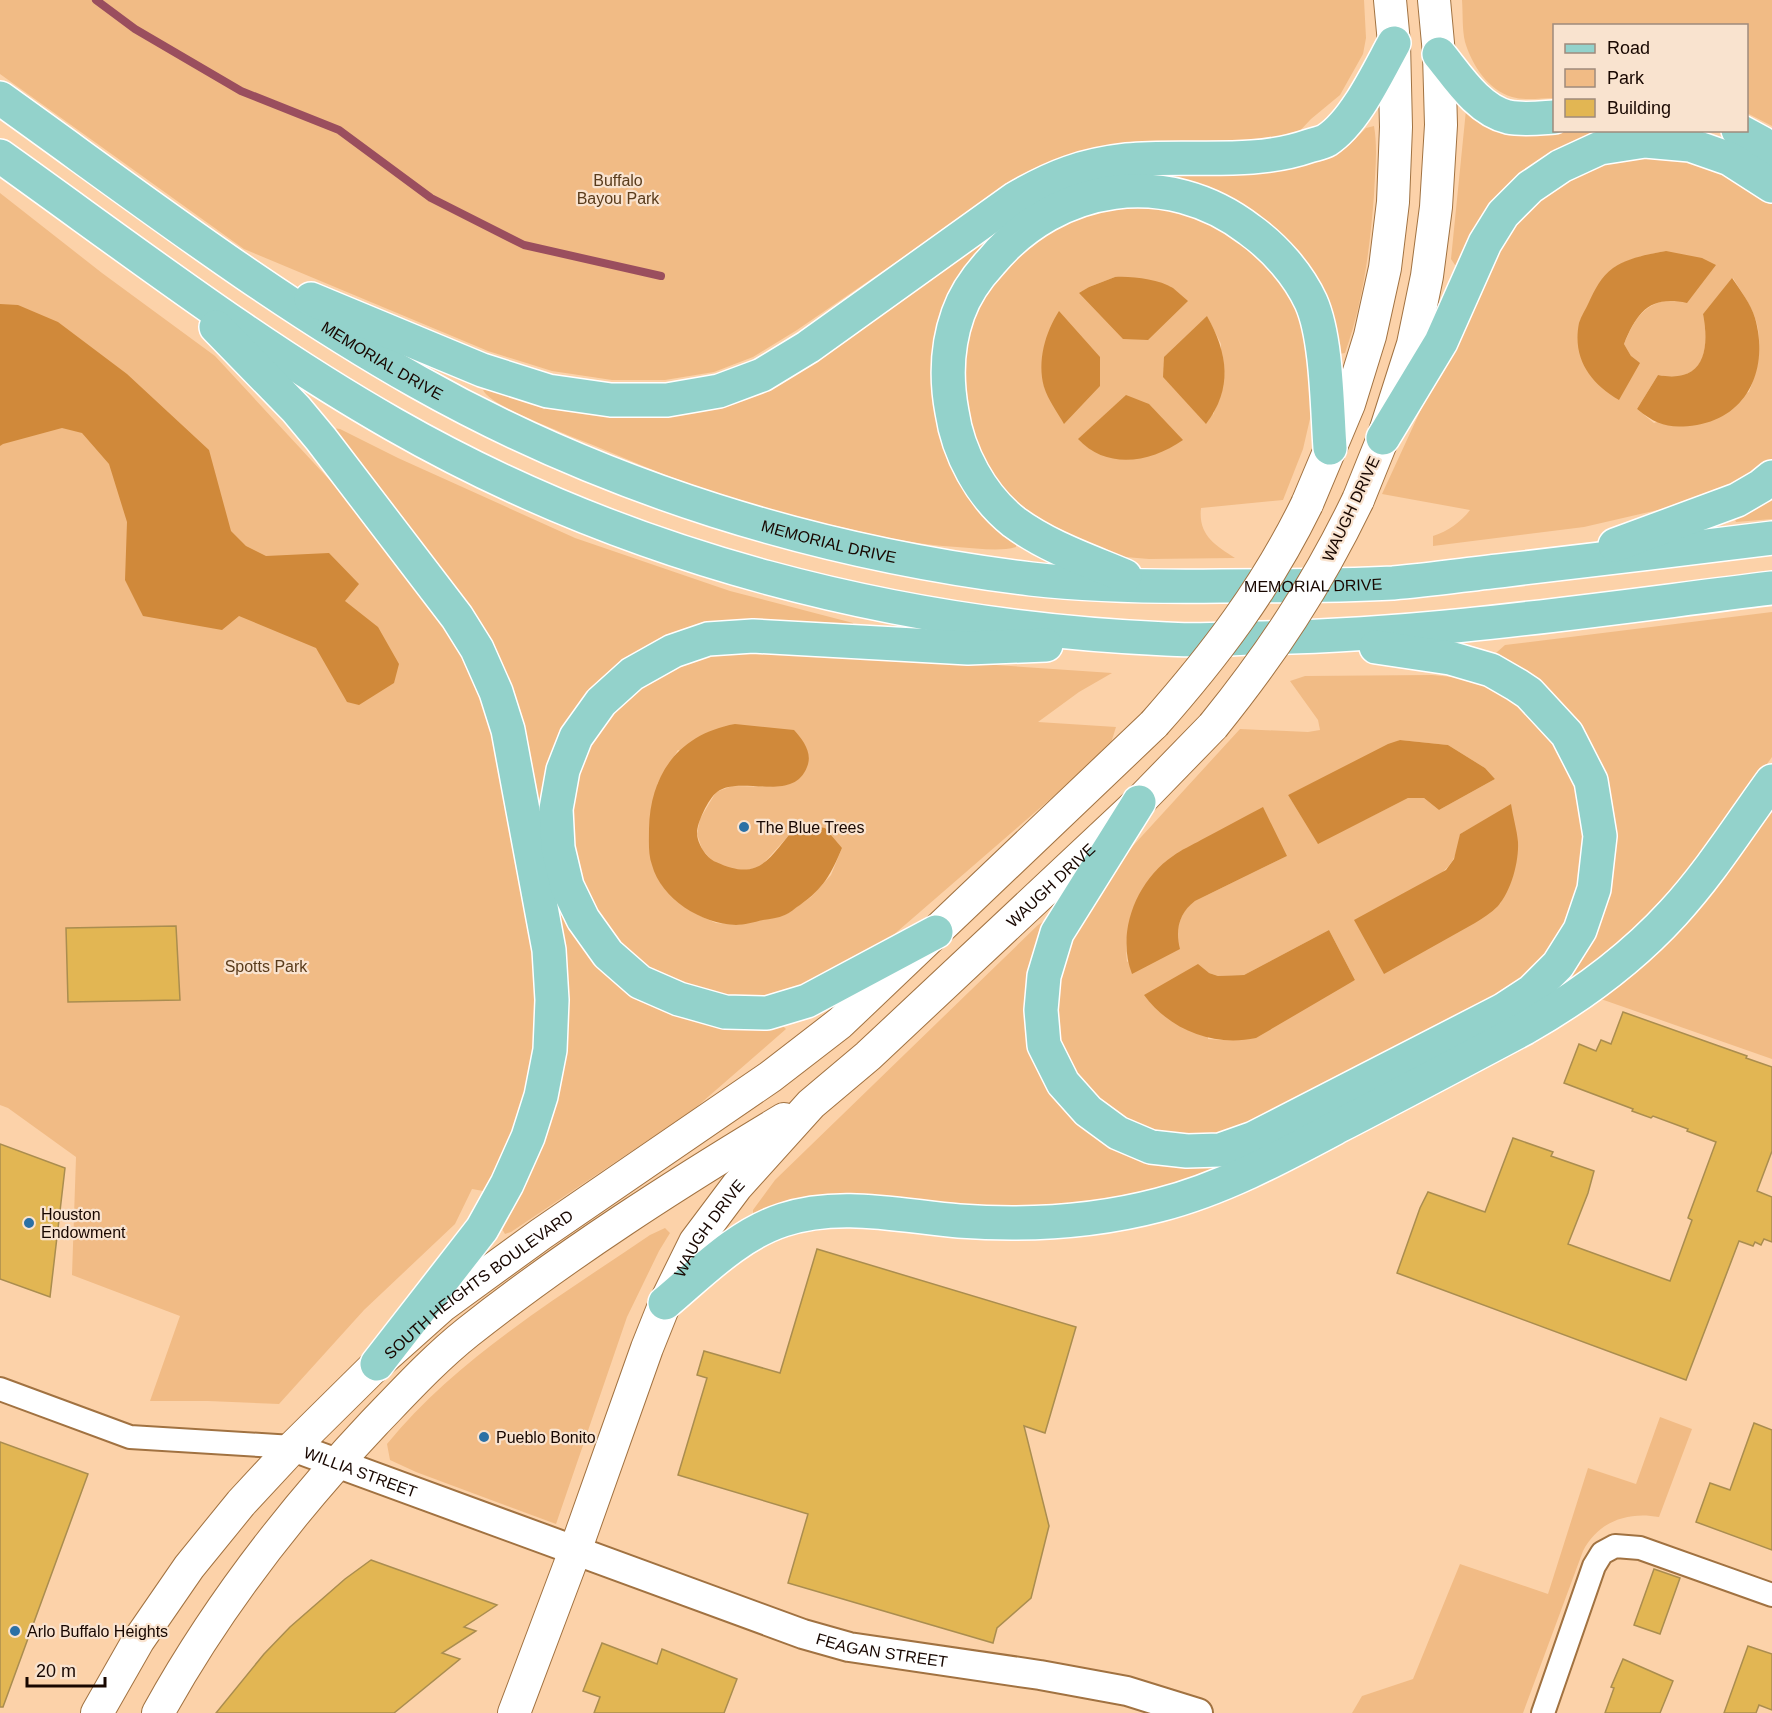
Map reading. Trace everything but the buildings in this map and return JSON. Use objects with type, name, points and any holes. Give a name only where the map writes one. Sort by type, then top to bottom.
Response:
[{"type":"main road","points":[[235,267],[482,370],[548,391],[610,400],[667,400],[719,391],[762,375],[808,347],[1016,198],[1050,179],[1084,167],[1128,160],[1263,156],[1297,150],[1326,140],[1346,121],[1363,98],[1392,23]]},
{"type":"main road","points":[[1392,23],[1396,127],[1393,202],[1385,268],[1366,347],[1349,404],[1307,504],[1274,567],[1236,624],[1200,672],[1154,724],[936,932],[807,1001],[767,1013],[725,1012],[680,999],[640,982],[608,954],[583,919],[567,886],[558,848],[556,809],[563,770],[576,736],[601,702],[632,674],[673,651],[708,639],[753,636],[968,648],[1168,640],[1312,638],[1403,632],[1772,588]]},
{"type":"main road","points":[[1436,26],[1472,94],[1505,116],[1523,119],[1553,117]]},
{"type":"main road","name":"WAUGH DRIVE","points":[[514,1713],[575,1551],[644,1356],[665,1303],[695,1242],[736,1186],[811,1104],[868,1056],[1138,802],[1213,726],[1273,648],[1335,549],[1383,438],[1413,344],[1427,276],[1436,207],[1441,125],[1436,26]]},
{"type":"main road","name":"MEMORIAL DRIVE","points":[[0,98],[235,267],[328,328],[410,377],[504,426],[602,469],[703,508],[806,538],[905,560],[1034,579],[1152,587],[1313,586],[1398,582],[1772,538]]},
{"type":"main road","points":[[1742,132],[1772,151]]},
{"type":"main road","points":[[1383,438],[1441,342],[1485,243],[1503,214],[1530,188],[1561,166],[1600,148],[1645,141],[1690,145],[1730,159],[1772,186]]},
{"type":"main road","points":[[0,156],[302,370],[396,426],[496,477],[582,515],[691,555],[791,585],[898,608],[1030,628],[1168,640]]},
{"type":"main road","points":[[1152,587],[1048,545],[1012,520],[986,492],[969,465],[954,429],[948,392],[949,351],[958,314],[976,279],[1002,249],[1029,225],[1061,206],[1092,197],[1131,190],[1170,194],[1205,203],[1239,221],[1269,244],[1291,271],[1311,303],[1322,341],[1330,448]]},
{"type":"main road","points":[[160,270],[296,409],[457,617],[477,649],[496,692],[508,730],[524,808],[549,950],[552,1000],[550,1050],[541,1096],[516,1166],[482,1229],[377,1364]]},
{"type":"main road","points":[[1565,564],[1737,500],[1772,477]]},
{"type":"main road","points":[[1138,802],[1057,933],[1044,976],[1041,1010],[1044,1045],[1063,1083],[1088,1111],[1118,1133],[1151,1147],[1187,1151],[1220,1150],[1264,1133],[1503,1010],[1532,991],[1558,965],[1580,930],[1594,889],[1600,836],[1591,781],[1567,734],[1528,693],[1491,670],[1450,658],[1312,638]]},
{"type":"main road","points":[[665,1303],[739,1242],[782,1220],[819,1211],[858,1211],[960,1221],[1062,1222],[1160,1205],[1207,1189],[1264,1165],[1525,1028],[1597,982],[1637,949],[1674,912],[1772,781]]},
{"type":"main road","name":"SOUTH HEIGHTS BOULEVARD","points":[[96,1713],[138,1641],[189,1567],[241,1503],[293,1447],[377,1364],[442,1306],[541,1234],[770,1077],[840,1023],[936,932]]},
{"type":"main road","name":"SOUTH HEIGHTS BOULEVARD","points":[[158,1713],[183,1668],[278,1531],[336,1464],[407,1388],[467,1333],[560,1264],[698,1171],[811,1104]]},
{"type":"street","name":"WILLIA STREET","points":[[0,1389],[130,1437],[293,1447],[575,1551]]},
{"type":"street","points":[[1543,1713],[1594,1566],[1602,1553],[1615,1546],[1640,1548],[1772,1595]]},
{"type":"street","name":"FEAGAN STREET","points":[[575,1551],[803,1635],[849,1647],[1108,1687],[1198,1713]]},
{"type":"green space","name":"Buffalo Bayou Park","points":[[0,0],[1364,0],[1366,38],[1363,54],[1340,95],[1296,135],[1255,144],[1069,156],[1027,172],[797,330],[753,357],[714,372],[665,380],[612,380],[552,371],[488,351],[244,249],[0,74]]},
{"type":"green space","points":[[1462,0],[1772,0],[1772,126],[1748,114],[1748,24],[1553,24],[1553,98],[1522,99],[1503,94],[1482,76],[1465,42]]},
{"type":"green space","points":[[1466,110],[1522,132],[1703,132],[1743,145],[1608,137],[1461,267],[1455,265],[1451,259]]},
{"type":"green space","points":[[1374,126],[1375,169],[1368,255],[1357,315],[1345,353],[1339,354],[1213,193],[1023,213],[938,372],[1017,541],[1016,547],[987,549],[915,542],[823,523],[757,506],[671,477],[550,428],[497,402],[483,390],[489,388],[684,412],[1016,211],[1092,177],[1318,160],[1348,146],[1366,128]]},
{"type":"green space","points":[[1669,155],[1724,170],[1772,202],[1772,462],[1732,489],[1675,506],[1584,527],[1433,546],[1433,536],[1453,526],[1470,510],[1382,494],[1482,277],[1530,201],[1597,163]],"holes":[[[1666,251],[1671,299],[1646,309],[1636,320],[1624,344],[1631,356],[1580,321],[1602,283],[1616,266]],[[1733,278],[1752,310],[1759,334],[1757,364],[1749,392],[1654,423],[1637,409],[1658,375],[1685,374],[1700,362],[1705,340],[1703,314]]]},
{"type":"green space","name":"Spotts Park","points":[[0,193],[102,273],[215,356],[337,488],[466,651],[499,746],[537,978],[535,1072],[489,1192],[472,1189],[455,1224],[364,1310],[279,1404],[150,1401],[180,1316],[72,1275],[76,1157],[8,1108],[0,1105]]},
{"type":"green space","points":[[1098,206],[1176,208],[1260,249],[1306,320],[1316,393],[1303,449],[1283,500],[1201,508],[1202,525],[1209,538],[1235,558],[1149,559],[1113,556],[1059,539],[988,479],[962,399],[967,333],[983,292],[1031,237]],"holes":[[[1115,277],[1143,279],[1171,287],[1079,294],[1089,287]],[[1207,316],[1221,344],[1220,396],[1213,415]],[[1043,350],[1065,423],[1044,387]]]},
{"type":"green space","points":[[333,428],[340,429],[398,458],[575,538],[730,591],[853,623],[855,629],[674,638],[549,790],[610,973],[782,1025],[786,1029],[693,1110],[505,1234],[502,1229],[504,1224],[537,1159],[545,1135],[529,767]]},
{"type":"green space","points":[[1772,492],[1772,519],[1736,522],[1734,517]]},
{"type":"green space","points":[[1772,612],[1772,757],[1677,889],[1581,979],[1259,1154],[1155,1194],[1069,1209],[753,1215],[753,1210],[775,1180],[1044,921],[1046,931],[1038,1060],[1174,1164],[1557,983],[1605,785],[1594,749],[1554,698],[1504,665],[1496,653],[1505,645]]},
{"type":"green space","points":[[747,648],[1112,673],[1079,692],[1038,722],[1116,727],[1111,743],[1071,781],[861,963],[757,1003],[663,983],[608,937],[574,866],[571,795],[584,753],[618,703],[685,658]],"holes":[[[678,750],[773,787],[732,786],[716,792],[700,819],[697,834],[702,849],[712,861],[732,870],[745,871],[761,866],[799,824],[842,848],[831,875],[811,897],[785,915],[737,925],[716,923],[696,914],[675,900],[661,884],[657,784]]]},
{"type":"green space","points":[[1432,675],[1472,679],[1496,687],[1520,704],[1573,766],[1590,855],[1572,919],[1535,969],[1498,997],[1218,1139],[1143,1131],[1083,1087],[1067,1059],[1058,1035],[1054,1011],[1063,948],[1120,860],[1240,729],[1308,732],[1320,730],[1318,720],[1290,681],[1305,676]],"holes":[[[1400,740],[1448,745],[1485,768],[1495,779],[1439,810],[1424,798],[1408,798],[1318,843],[1288,795]],[[1511,805],[1511,879],[1500,904],[1439,875],[1454,857],[1460,834]],[[1287,856],[1195,901],[1182,917],[1177,937],[1127,962],[1127,936],[1132,913],[1142,891],[1157,870]],[[1329,930],[1355,980],[1222,1040],[1208,1039],[1209,973],[1218,976],[1244,975]]]},
{"type":"green space","points":[[1772,798],[1772,1059],[1598,998]]},
{"type":"green space","points":[[665,1228],[670,1233],[627,1317],[556,1524],[416,1472],[390,1460],[387,1444],[415,1413],[477,1356],[580,1282],[650,1235]]},
{"type":"green space","points":[[1660,1417],[1692,1429],[1659,1517],[1625,1517],[1605,1526],[1589,1541],[1583,1551],[1523,1713],[1352,1713],[1362,1696],[1413,1679],[1460,1564],[1548,1594],[1588,1468],[1636,1484]]},
{"type":"shaded area","points":[[1666,251],[1702,258],[1716,265],[1687,303],[1674,301],[1654,304],[1646,308],[1634,323],[1624,344],[1631,356],[1640,363],[1619,400],[1600,386],[1586,368],[1578,347],[1579,323],[1599,284],[1613,268],[1631,259]]},
{"type":"shaded area","points":[[1115,277],[1160,282],[1173,288],[1188,301],[1148,340],[1123,339],[1079,293]]},
{"type":"shaded area","points":[[1732,278],[1751,308],[1759,336],[1757,371],[1751,386],[1742,400],[1715,420],[1679,427],[1658,423],[1637,409],[1658,375],[1685,374],[1694,369],[1700,361],[1705,340],[1703,314]]},
{"type":"shaded area","points":[[0,304],[18,305],[58,322],[127,374],[209,450],[231,531],[246,546],[266,556],[329,553],[359,584],[345,601],[378,627],[399,664],[394,683],[359,705],[347,702],[316,648],[239,616],[222,630],[143,616],[125,580],[127,522],[109,464],[82,433],[62,428],[0,446]]},
{"type":"shaded area","points":[[1059,311],[1100,357],[1100,386],[1064,424],[1046,392],[1041,367],[1046,338]]},
{"type":"shaded area","points":[[1207,316],[1220,344],[1224,384],[1215,411],[1206,424],[1163,377],[1164,357]]},
{"type":"shaded area","points":[[1126,395],[1149,404],[1183,440],[1157,454],[1129,460],[1115,459],[1089,449],[1078,439]]},
{"type":"shaded area","points":[[735,724],[794,730],[806,747],[809,762],[800,778],[790,784],[727,787],[717,792],[707,805],[697,829],[699,841],[706,854],[712,860],[732,868],[745,870],[755,868],[772,855],[799,824],[825,828],[842,848],[826,880],[800,905],[780,917],[736,925],[723,924],[697,915],[674,899],[657,877],[649,852],[649,829],[655,790],[672,759],[698,737]]},
{"type":"shaded area","points":[[1400,740],[1448,745],[1485,768],[1495,779],[1439,810],[1424,798],[1408,798],[1318,844],[1288,795]]},
{"type":"shaded area","points":[[1511,804],[1518,850],[1513,876],[1503,900],[1475,923],[1384,974],[1354,920],[1446,870],[1454,859],[1460,834]]},
{"type":"shaded area","points":[[1263,807],[1287,856],[1195,901],[1185,911],[1180,922],[1178,935],[1180,949],[1132,974],[1126,942],[1128,925],[1133,909],[1149,879],[1179,852]]},
{"type":"shaded area","points":[[1329,930],[1355,980],[1256,1038],[1224,1040],[1194,1033],[1166,1018],[1144,995],[1198,964],[1209,973],[1218,976],[1244,975]]},
{"type":"waterway","points":[[96,0],[135,29],[241,91],[339,130],[431,198],[524,245],[661,276]]},
{"type":"place","name":"The Blue Trees","points":[[744,827]]},
{"type":"place","name":"Houston Endowment","points":[[29,1223]]},
{"type":"place","name":"Pueblo Bonito","points":[[484,1437]]},
{"type":"place","name":"Arlo Buffalo Heights","points":[[15,1631]]}]
